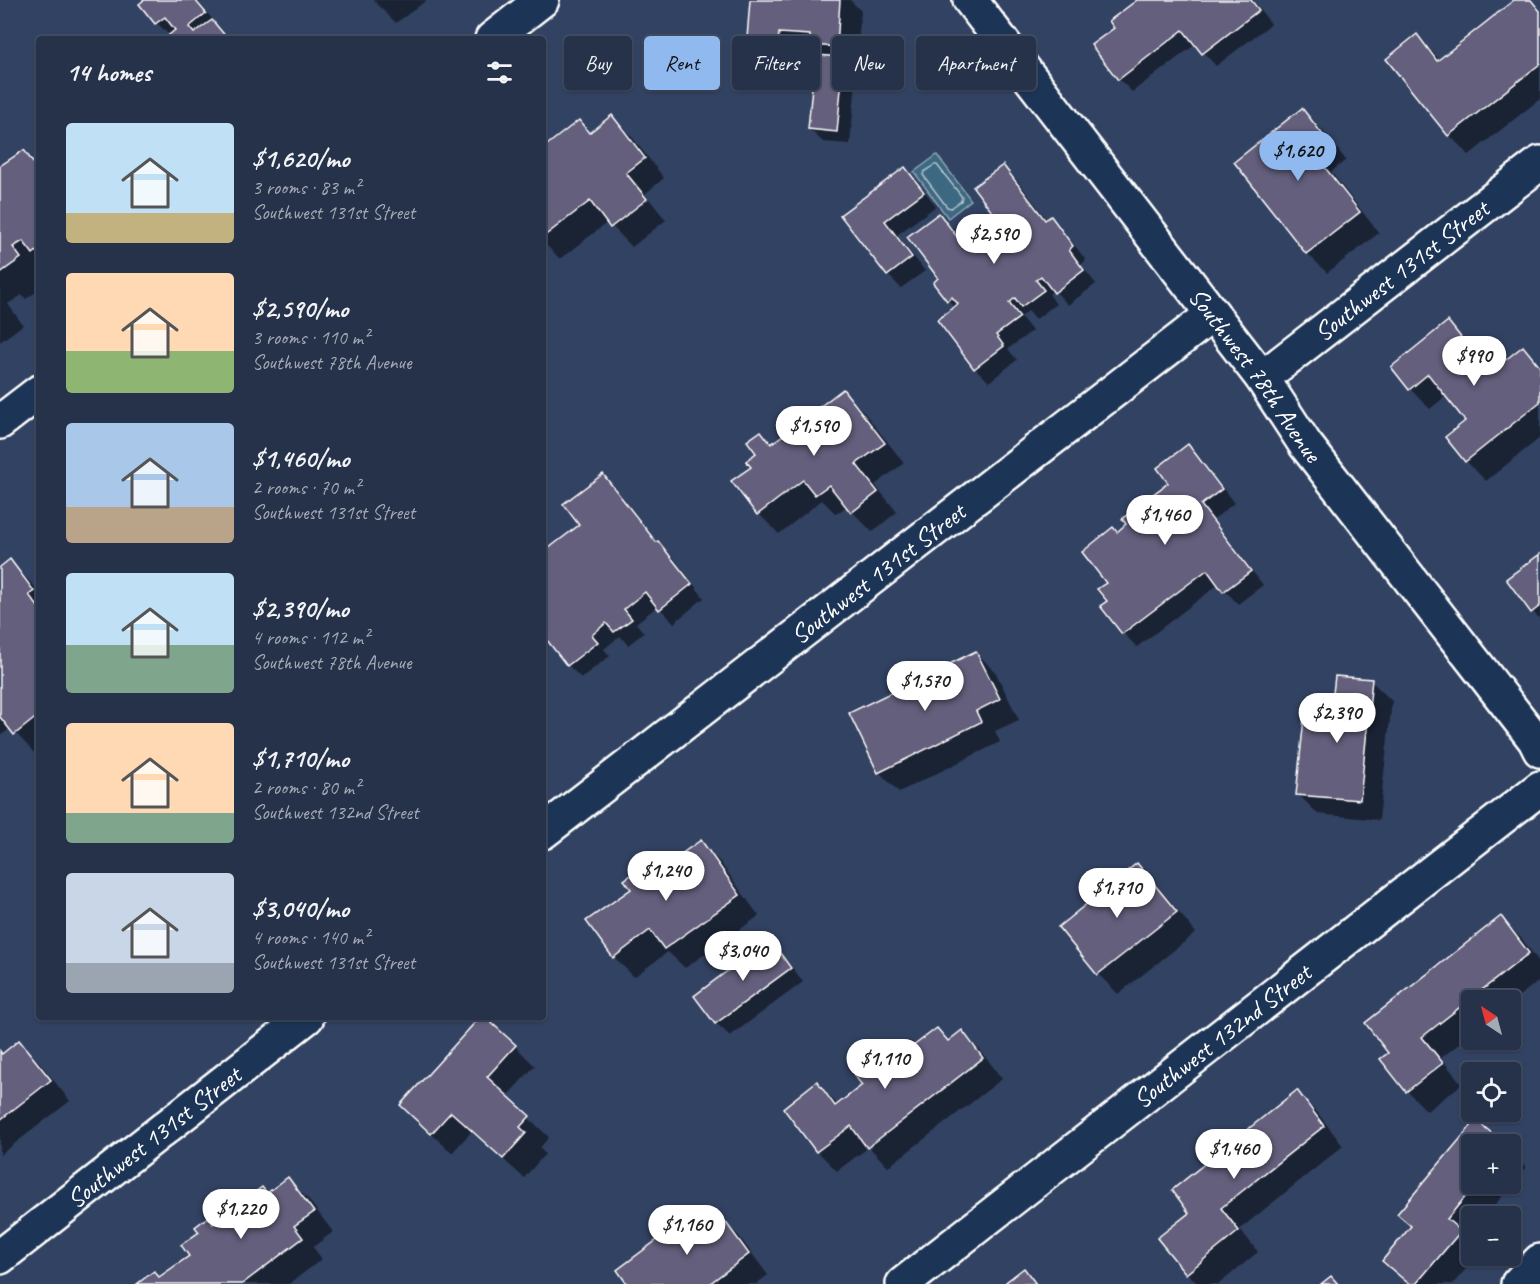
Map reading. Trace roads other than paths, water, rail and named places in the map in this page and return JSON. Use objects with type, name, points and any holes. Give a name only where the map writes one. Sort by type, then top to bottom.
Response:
[{"type":"street","points":[[496,36],[542,0]]},
{"type":"street","name":"Southwest 78th Avenue","points":[[985,5],[1262,378],[1305,444],[1536,740],[1540,750]]},
{"type":"street","name":"Southwest 131st Street","points":[[1262,378],[1540,163]]},
{"type":"street","name":"Southwest 131st Street","points":[[546,830],[1213,314]]},
{"type":"street","points":[[0,422],[36,394]]},
{"type":"street","name":"Southwest 132nd Street","points":[[903,1284],[1540,788]]},
{"type":"street","name":"Southwest 131st Street","points":[[0,1257],[303,1020]]},
{"type":"street","points":[[1518,1284],[1540,1261]]},
{"type":"water","points":[[937,155],[971,200],[948,218],[914,172]]}]
